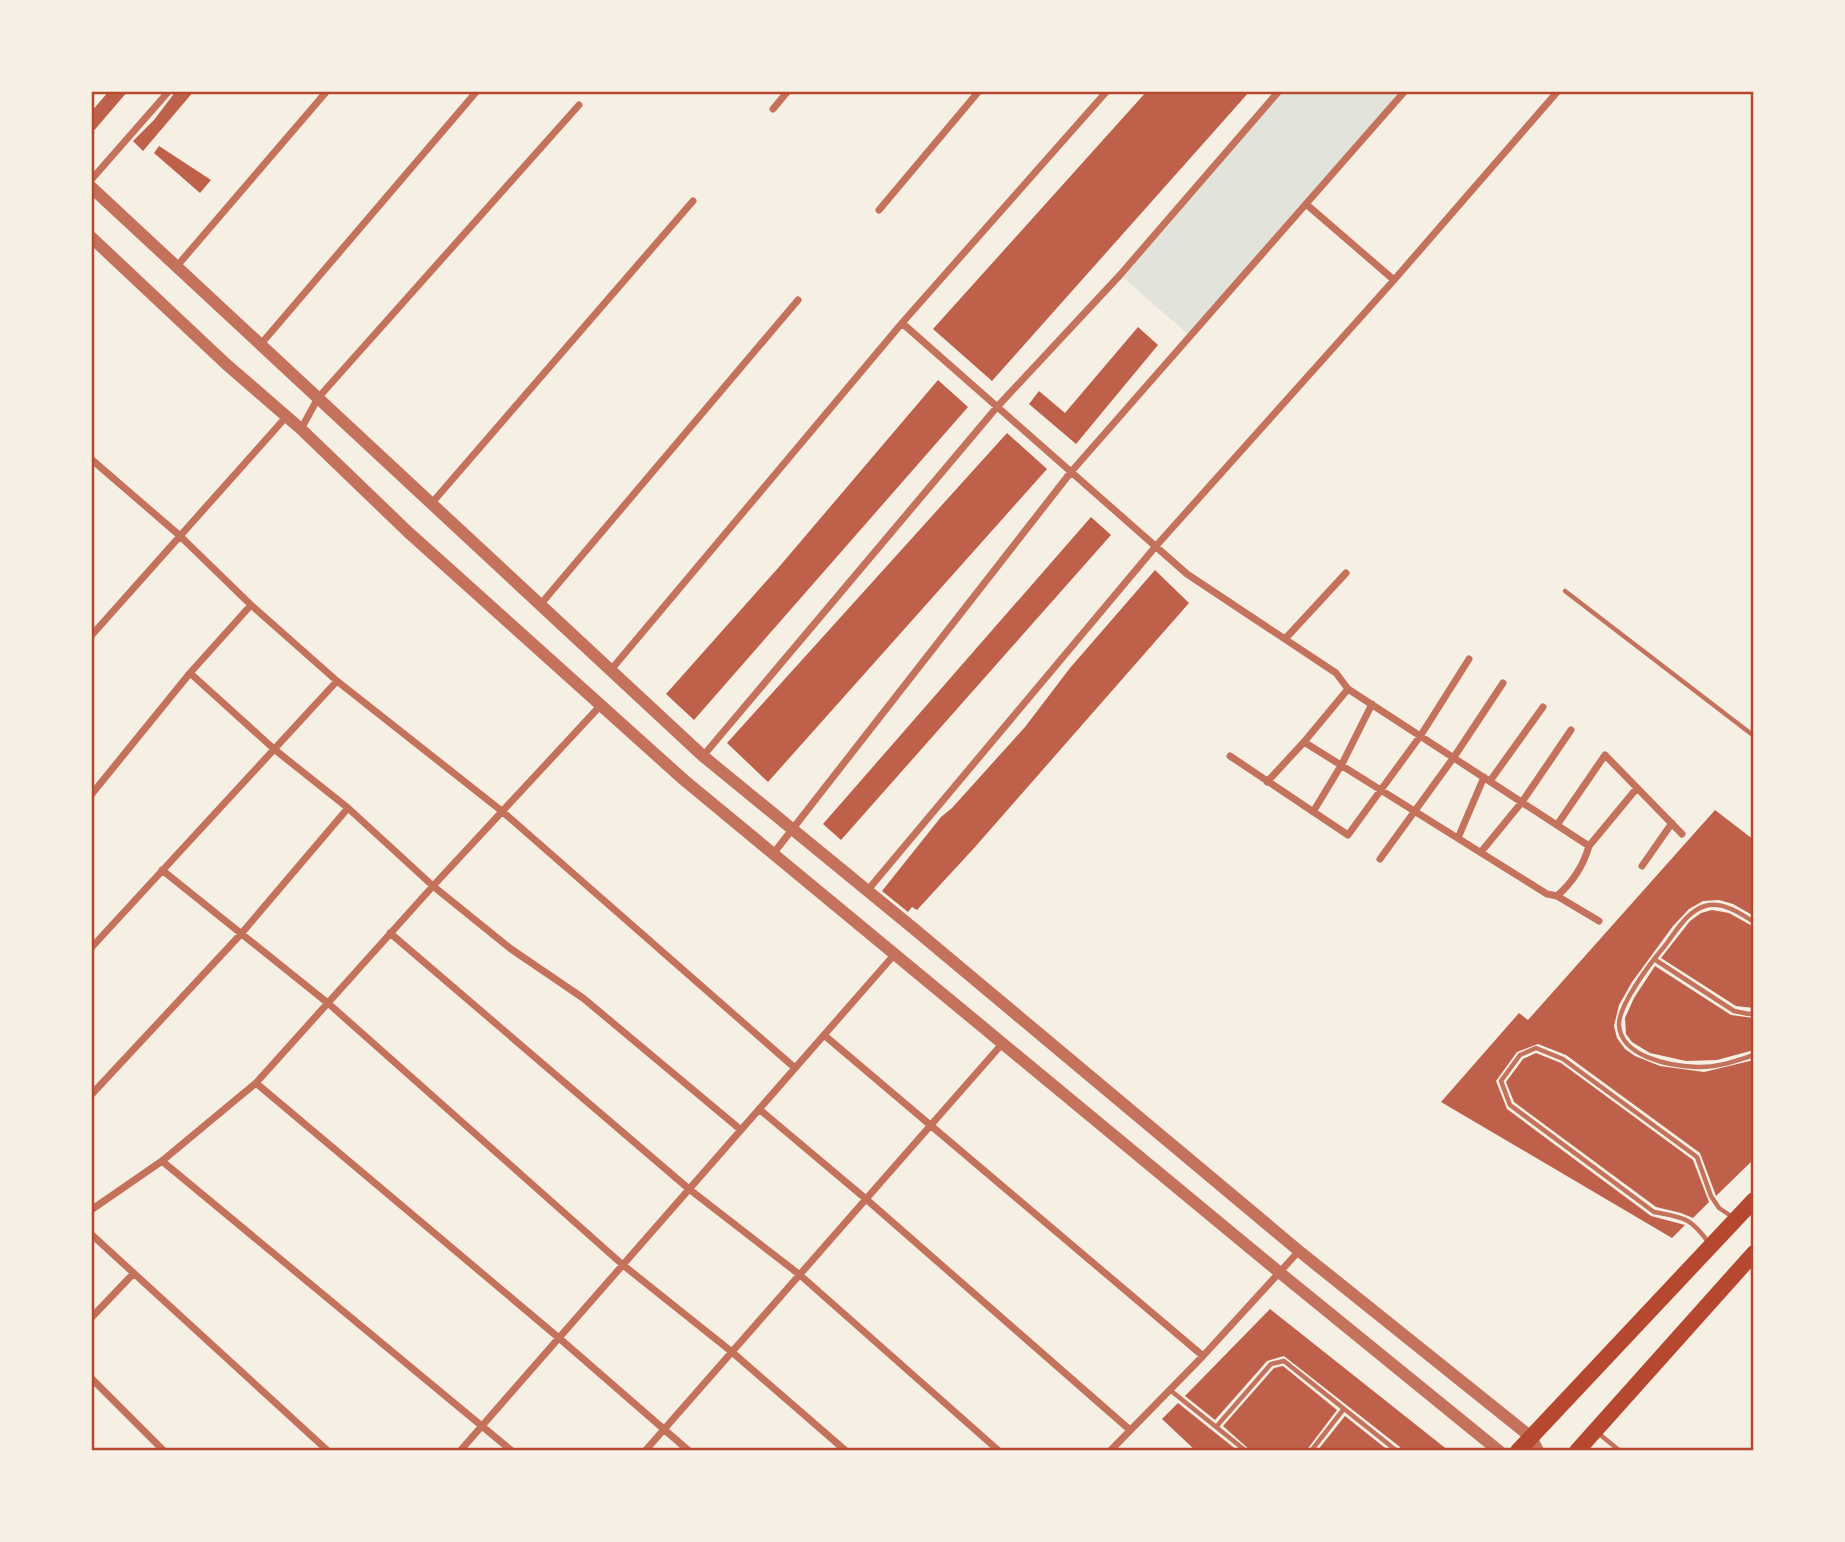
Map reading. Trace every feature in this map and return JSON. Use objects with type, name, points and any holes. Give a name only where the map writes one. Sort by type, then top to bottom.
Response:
[{"type":"main road","points":[[1517,1451],[1535,1444],[1754,1200]]},
{"type":"main road","points":[[1577,1451],[1754,1253]]},
{"type":"street","points":[[91,180],[169,91]]},
{"type":"street","points":[[177,266],[327,91]]},
{"type":"street","points":[[261,344],[477,91]]},
{"type":"street","points":[[773,109],[788,91]]},
{"type":"street","points":[[879,210],[979,91]]},
{"type":"street","points":[[610,671],[902,324],[1107,91]]},
{"type":"street","points":[[703,756],[997,407],[1120,275],[1279,91]]},
{"type":"street","points":[[773,855],[1071,472],[1405,91]]},
{"type":"street","points":[[867,891],[1156,546],[1394,280],[1558,91]]},
{"type":"street","points":[[301,429],[318,398],[579,105]]},
{"type":"street","points":[[91,187],[703,756],[1535,1444]]},
{"type":"street","points":[[431,503],[692,201]]},
{"type":"street","points":[[1306,205],[1394,280]]},
{"type":"street","points":[[91,237],[226,364],[301,429],[408,532],[600,706],[773,855],[1499,1451]]},
{"type":"street","points":[[540,605],[798,300]]},
{"type":"street","points":[[902,324],[1187,574],[1336,673],[1348,688],[1589,846]]},
{"type":"street","points":[[91,636],[286,417]]},
{"type":"street","points":[[91,459],[179,535],[251,605],[337,681],[503,811],[795,1068]]},
{"type":"street","points":[[1285,639],[1346,573]]},
{"type":"street","points":[[91,795],[251,605]]},
{"type":"street","points":[[1230,756],[1348,835],[1421,735],[1469,659]]},
{"type":"street","points":[[191,673],[274,749],[348,808],[433,886],[511,949],[583,998],[741,1130]]},
{"type":"street","points":[[91,948],[337,681]]},
{"type":"street","points":[[1380,859],[1454,757],[1503,683]]},
{"type":"street","points":[[1267,782],[1348,688]]},
{"type":"street","points":[[1313,812],[1342,764],[1372,704]]},
{"type":"street","points":[[91,1210],[162,1161],[256,1083],[390,933],[600,706]]},
{"type":"street","points":[[1458,838],[1487,779],[1543,707]]},
{"type":"street","points":[[1481,852],[1522,802],[1571,730]]},
{"type":"street","points":[[1304,742],[1547,894],[1557,896],[1599,921]]},
{"type":"street","points":[[1557,825],[1605,755],[1682,834]]},
{"type":"street","points":[[1557,896],[1570,885],[1585,862],[1589,846],[1637,788]]},
{"type":"street","points":[[91,1095],[241,934],[348,808]]},
{"type":"street","points":[[1642,866],[1672,823]]},
{"type":"street","points":[[162,870],[329,1004],[623,1265],[733,1352],[846,1451]]},
{"type":"street","points":[[390,933],[689,1189],[800,1275],[999,1451]]},
{"type":"street","points":[[460,1451],[894,955]]},
{"type":"street","points":[[824,1035],[1203,1356]]},
{"type":"street","points":[[645,1451],[1002,1044]]},
{"type":"street","points":[[256,1083],[689,1451]]},
{"type":"street","points":[[759,1110],[866,1199],[1130,1430]]},
{"type":"street","points":[[162,1161],[512,1451]]},
{"type":"street","points":[[91,1234],[328,1451]]},
{"type":"street","points":[[1110,1451],[1203,1356],[1299,1251]]},
{"type":"street","points":[[91,1318],[133,1274]]},
{"type":"street","points":[[91,1378],[164,1451]]},
{"type":"lane","points":[[1565,591],[1754,736]]},
{"type":"lane","points":[[1754,922],[1741,913],[1716,904],[1702,906],[1689,915],[1654,959],[1621,1011],[1619,1024],[1622,1039],[1630,1049],[1654,1060],[1696,1067],[1722,1065],[1754,1055]]},
{"type":"lane","points":[[1654,959],[1734,1011],[1754,1013]]},
{"type":"lane","points":[[1711,1247],[1695,1224],[1654,1212],[1510,1105],[1501,1081],[1520,1055],[1536,1048],[1563,1059],[1698,1157],[1711,1196],[1719,1208],[1736,1220]]},
{"type":"lane","points":[[1216,1427],[1271,1364],[1284,1361],[1397,1451]]},
{"type":"lane","points":[[1169,1390],[1246,1451]]},
{"type":"lane","points":[[1311,1451],[1343,1410]]},
{"type":"lane","points":[[1594,1431],[1620,1451]]},
{"type":"shaded area","points":[[1274,91],[1405,91],[1190,336],[1120,275]]},
{"type":"building","points":[[109,91],[128,91],[91,134],[91,112]]},
{"type":"building","points":[[176,91],[194,91],[143,151],[133,141],[154,120]]},
{"type":"building","points":[[1147,91],[1250,91],[992,381],[933,329]]},
{"type":"building","points":[[159,146],[211,180],[200,193],[154,153]]},
{"type":"building","points":[[1138,327],[1158,345],[1076,444],[1029,404],[1039,391],[1065,413]]},
{"type":"building","points":[[938,380],[968,407],[694,720],[666,694],[779,567]]},
{"type":"building","points":[[1007,433],[1047,469],[768,782],[727,743]]},
{"type":"building","points":[[1091,517],[1111,535],[841,840],[823,824]]},
{"type":"building","points":[[1155,570],[1189,603],[975,847],[917,910],[912,907],[908,912],[882,891],[941,817],[1025,727],[1070,668]]},
{"type":"building","points":[[1715,810],[1754,840],[1754,916],[1733,904],[1719,900],[1703,901],[1689,909],[1673,926],[1632,982],[1619,1005],[1614,1026],[1617,1038],[1625,1049],[1660,1066],[1704,1072],[1754,1060],[1754,1159],[1716,1196],[1700,1153],[1566,1055],[1538,1044],[1517,1052],[1496,1081],[1507,1109],[1651,1216],[1685,1225],[1672,1238],[1441,1102],[1519,1013],[1528,1020]]},
{"type":"building","points":[[1712,910],[1729,913],[1754,927],[1754,1008],[1736,1006],[1661,958],[1690,921],[1701,913]]},
{"type":"building","points":[[1655,966],[1731,1015],[1754,1018],[1754,1050],[1717,1060],[1686,1061],[1650,1053],[1632,1042],[1626,1034],[1625,1018],[1634,998]]},
{"type":"building","points":[[1536,1053],[1561,1063],[1693,1160],[1709,1202],[1693,1218],[1656,1207],[1514,1102],[1506,1082],[1523,1059]]},
{"type":"building","points":[[1270,1309],[1449,1451],[1402,1451],[1284,1356],[1267,1361],[1215,1420],[1185,1396]]},
{"type":"building","points":[[1283,1366],[1337,1410],[1306,1451],[1251,1451],[1223,1426],[1274,1368]]},
{"type":"building","points":[[1178,1403],[1238,1451],[1196,1451],[1162,1419]]},
{"type":"building","points":[[1345,1416],[1389,1451],[1317,1451]]}]
